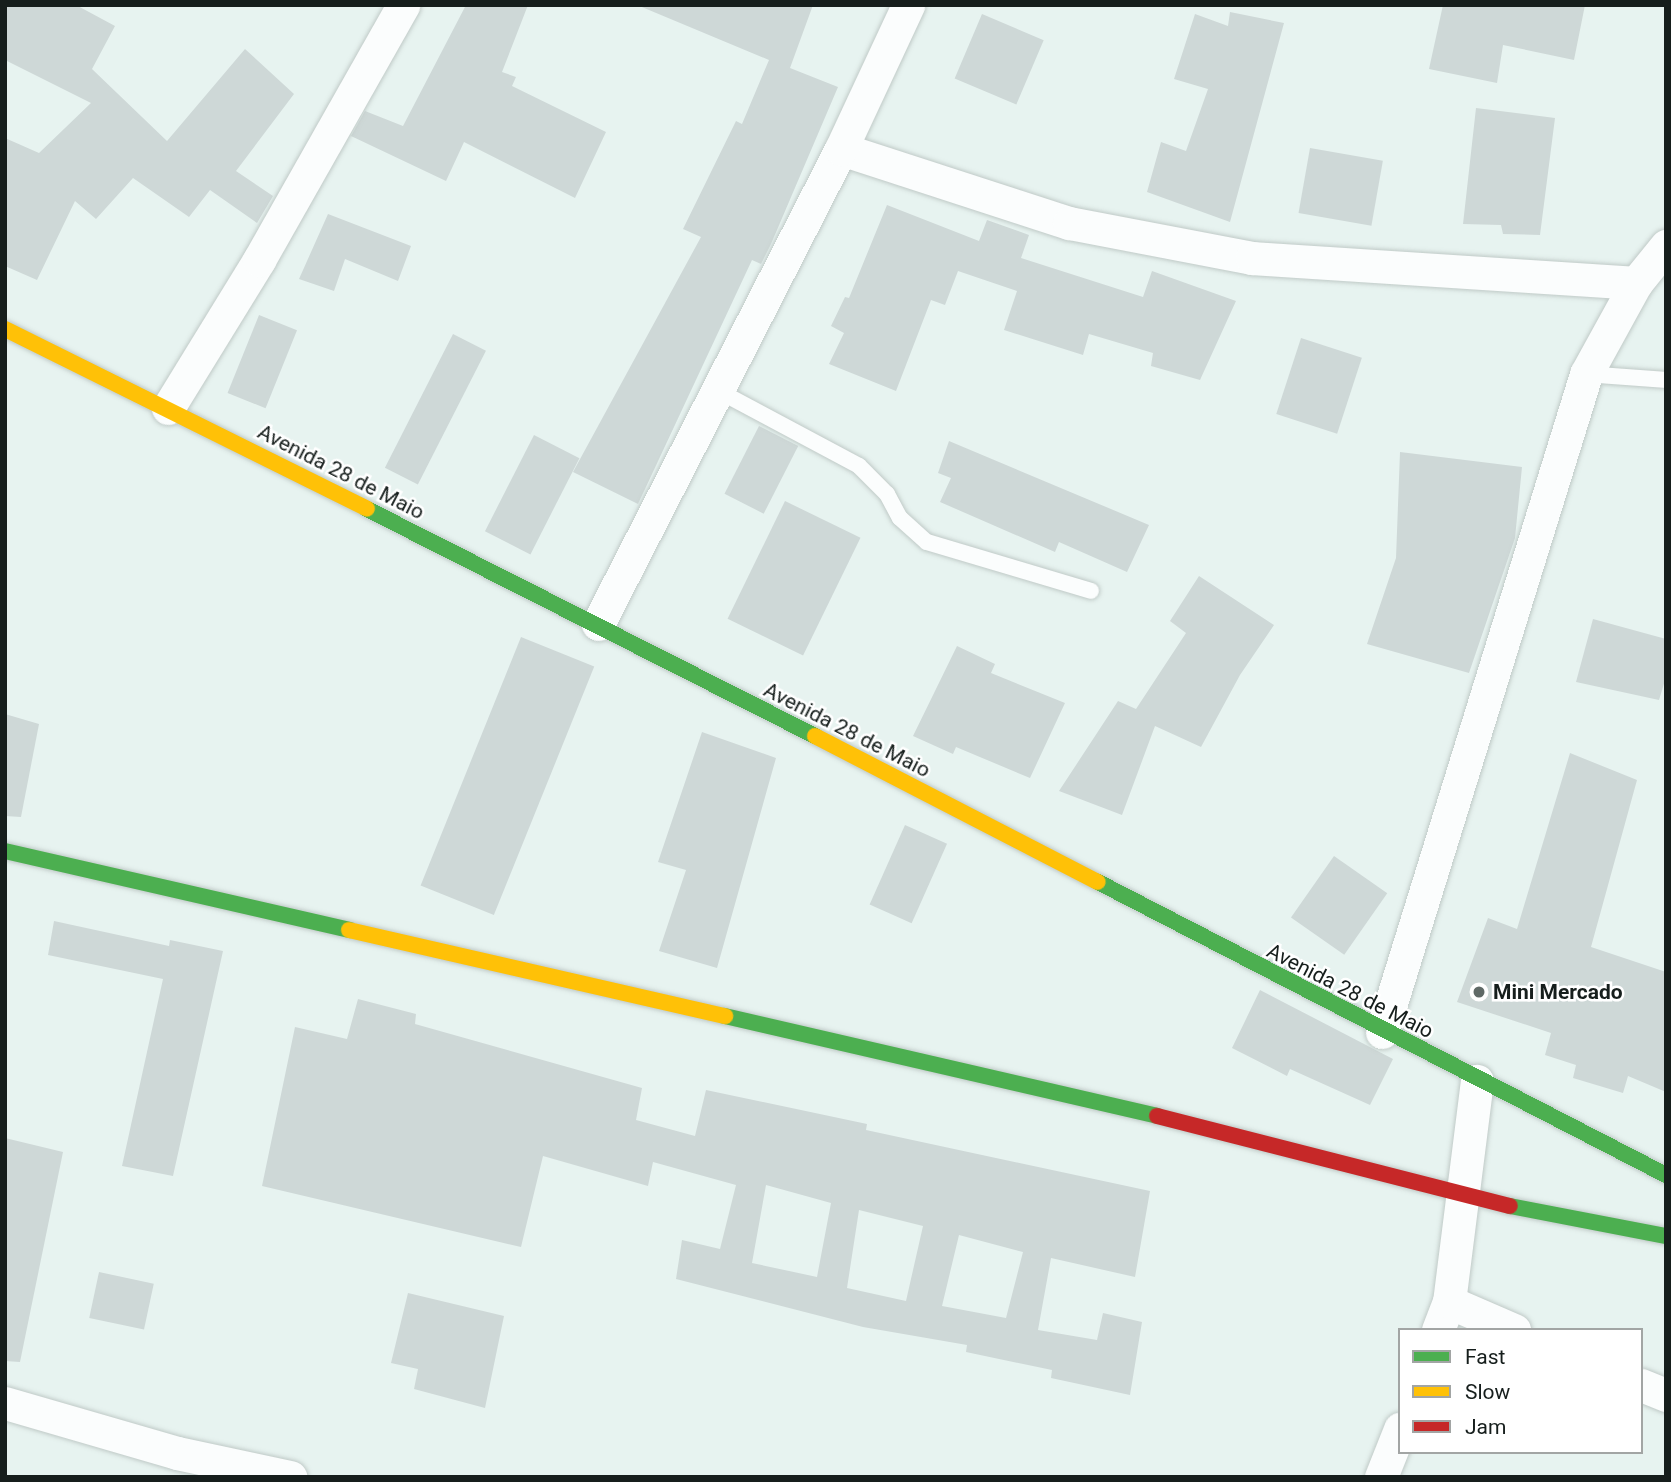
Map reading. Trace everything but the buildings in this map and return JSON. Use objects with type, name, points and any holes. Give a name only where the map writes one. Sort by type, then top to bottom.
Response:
[{"type":"street","points":[[168,408],[259,260],[403,5]]},
{"type":"street","points":[[598,624],[715,389],[841,149],[908,5]]},
{"type":"street","points":[[841,149],[1069,223],[1252,258],[1636,283]]},
{"type":"street","points":[[1382,1032],[1587,374],[1636,283],[1666,246]]},
{"type":"street","name":"Avenida 28 de Maio","points":[[5,329],[598,624],[1476,1081],[1666,1175]]},
{"type":"street","points":[[5,851],[1167,1118],[1465,1197],[1666,1237]]},
{"type":"street","points":[[1476,1081],[1465,1197],[1444,1316],[1504,1328]]},
{"type":"street","points":[[1643,1386],[1666,1395]]},
{"type":"street","points":[[5,1403],[177,1453],[290,1477]]},
{"type":"street","points":[[1381,1477],[1398,1434]]},
{"type":"lane","points":[[1587,374],[1666,380]]},
{"type":"lane","points":[[715,389],[859,466],[887,494],[900,518],[927,542],[1091,591]]},
{"type":"traffic: fast","points":[[367,509],[815,736]]},
{"type":"traffic: fast","points":[[5,851],[349,930]]},
{"type":"traffic: fast","points":[[1098,882],[1666,1175]]},
{"type":"traffic: fast","points":[[725,1016],[1157,1116]]},
{"type":"traffic: fast","points":[[1510,1206],[1666,1236]]},
{"type":"traffic: slow","points":[[5,329],[367,509]]},
{"type":"traffic: slow","points":[[815,736],[1098,882]]},
{"type":"traffic: slow","points":[[349,930],[725,1016]]},
{"type":"traffic: jam","points":[[1157,1116],[1510,1206]]},
{"type":"place","name":"Mini Mercado","points":[[1479,992]]}]
